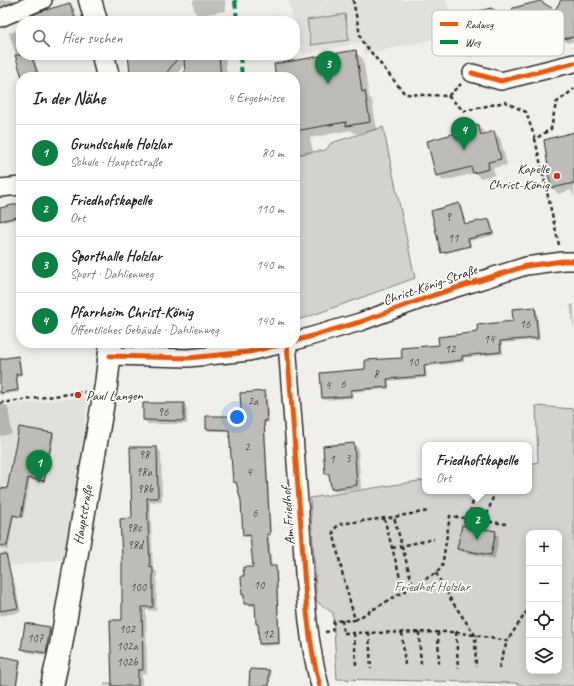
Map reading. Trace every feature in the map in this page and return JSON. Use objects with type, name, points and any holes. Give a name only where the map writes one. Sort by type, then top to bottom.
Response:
[{"type":"main road","points":[[90,0],[95,16]]},
{"type":"main road","points":[[105,60],[107,72]]},
{"type":"main road","name":"Hauptstraße","points":[[52,686],[61,645],[110,350]]},
{"type":"street","points":[[0,18],[43,0]]},
{"type":"street","points":[[472,73],[501,81],[574,63]]},
{"type":"street","points":[[0,188],[16,186]]},
{"type":"street","name":"Christ-König-Straße","points":[[300,340],[360,322],[434,295],[526,266],[568,261]]},
{"type":"street","points":[[110,350],[188,358],[249,352],[266,348]]},
{"type":"street","name":"Am Friedhof","points":[[287,348],[306,595],[314,662],[320,686]]},
{"type":"path","points":[[353,0],[361,40],[405,94],[448,96],[464,111],[505,102],[526,112],[568,261]]},
{"type":"path","points":[[448,96],[472,73]]},
{"type":"path","points":[[535,140],[551,129],[556,103],[574,88]]},
{"type":"path","points":[[0,403],[92,392],[104,393]]},
{"type":"path","points":[[468,519],[475,494]]},
{"type":"path","points":[[485,521],[494,494]]},
{"type":"path","points":[[356,620],[342,572],[333,531],[339,524],[428,511]]},
{"type":"path","points":[[334,621],[356,620],[436,573],[442,567],[450,516],[506,524]]},
{"type":"path","points":[[394,517],[413,586]]},
{"type":"path","points":[[384,518],[404,592]]},
{"type":"path","points":[[392,548],[434,539]]},
{"type":"path","points":[[436,573],[451,600],[475,635],[476,667]]},
{"type":"path","points":[[498,668],[507,640],[526,612]]},
{"type":"path","points":[[342,620],[343,633],[456,632],[507,640]]},
{"type":"path","points":[[419,632],[421,665]]},
{"type":"path","points":[[438,632],[439,667]]},
{"type":"path","points":[[456,632],[458,668]]},
{"type":"path","points":[[354,633],[356,665]]},
{"type":"path","points":[[369,633],[371,669]]},
{"type":"path","points":[[402,633],[405,666]]},
{"type":"shaded area","points":[[288,0],[446,0],[448,10],[432,10],[432,40],[364,54],[362,42],[303,55],[300,44],[300,16],[293,16]]},
{"type":"shaded area","points":[[88,397],[68,559],[0,567],[0,406]]},
{"type":"green space","points":[[345,14],[349,40],[311,45],[307,20]]},
{"type":"green space","points":[[383,127],[415,278],[300,319],[300,154],[326,150],[331,143]]},
{"type":"green space","name":"Friedhof Holzlar","points":[[536,406],[574,409],[574,686],[526,686],[515,683],[337,679],[333,613],[317,602],[310,498],[422,480],[422,494],[532,494],[532,463],[538,462]]},
{"type":"building","points":[[561,0],[574,0],[574,37],[564,39],[564,10],[555,10]]},
{"type":"building","points":[[540,1],[555,10],[512,10],[513,8]]},
{"type":"building","points":[[70,3],[74,16],[30,16]]},
{"type":"building","points":[[491,8],[494,10],[483,10]]},
{"type":"building","points":[[356,50],[362,92],[365,91],[370,122],[346,126],[346,122],[300,130],[300,72],[275,72],[274,64]]},
{"type":"building","points":[[17,60],[33,60],[37,72],[20,72]]},
{"type":"building","points":[[129,60],[176,60],[167,72],[130,72]]},
{"type":"building","points":[[184,60],[219,60],[221,72],[185,72]]},
{"type":"building","points":[[478,124],[481,135],[494,131],[501,159],[488,162],[489,169],[473,173],[471,167],[436,176],[427,141],[460,132],[459,129]]},
{"type":"building","points":[[574,132],[574,183],[552,188],[546,167],[548,167],[544,140]]},
{"type":"building","points":[[459,203],[465,224],[489,219],[493,233],[468,239],[470,246],[441,253],[431,211]]},
{"type":"building","points":[[16,204],[16,217],[0,221],[0,208]]},
{"type":"building","points":[[535,307],[538,338],[500,341],[501,352],[462,356],[462,360],[424,365],[425,376],[387,379],[388,387],[351,390],[351,396],[322,398],[320,373],[365,369],[365,360],[402,358],[401,348],[439,345],[438,337],[478,332],[477,325],[513,321],[512,309]]},
{"type":"building","points":[[18,356],[21,374],[16,374],[18,390],[0,393],[0,359]]},
{"type":"building","points":[[265,391],[267,421],[264,421],[270,534],[267,534],[270,566],[276,566],[279,643],[259,644],[255,604],[244,604],[244,595],[242,595],[241,576],[244,576],[243,567],[253,567],[250,535],[243,536],[241,501],[236,482],[233,482],[229,430],[206,429],[206,416],[232,416],[232,411],[241,410],[240,393]]},
{"type":"building","points":[[143,403],[184,403],[184,421],[143,420]]},
{"type":"building","points":[[19,427],[53,433],[44,481],[28,478],[21,517],[13,515],[7,546],[0,545],[0,488],[7,489]]},
{"type":"building","points":[[354,443],[357,485],[331,489],[329,474],[325,474],[323,446]]},
{"type":"building","points":[[130,447],[157,447],[158,498],[147,498],[150,568],[153,567],[153,607],[142,607],[143,670],[138,670],[138,686],[112,686],[110,620],[122,620],[122,558],[120,519],[132,518]]},
{"type":"building","points":[[462,525],[496,531],[491,555],[457,549]]},
{"type":"building","points":[[6,554],[18,608],[0,611],[0,555]]},
{"type":"building","points":[[25,623],[50,627],[46,653],[21,649]]},
{"type":"building","points":[[0,656],[20,660],[16,686],[0,685]]},
{"type":"building","points":[[250,669],[269,670],[269,686],[249,686]]},
{"type":"marked path","points":[[235,0],[237,16]]},
{"type":"marked path","points":[[240,60],[242,72]]},
{"type":"cycle path","points":[[472,73],[501,81],[574,63]]},
{"type":"cycle path","points":[[300,340],[360,322],[434,295],[526,266],[574,261]]},
{"type":"cycle path","points":[[110,356],[188,358],[249,352],[266,348]]},
{"type":"cycle path","points":[[287,348],[307,614],[312,650],[320,686]]},
{"type":"place","name":"Sporthalle Holzlar","points":[[328,84]]},
{"type":"place","name":"Pfarrheim Christ-König","points":[[464,150]]},
{"type":"place","name":"Kapelle Christ-König","points":[[557,176]]},
{"type":"place","name":"Paul Langen","points":[[78,395]]},
{"type":"place","name":"Grundschule Holzlar","points":[[39,483]]},
{"type":"place","name":"Friedhofskapelle","points":[[477,540]]}]
